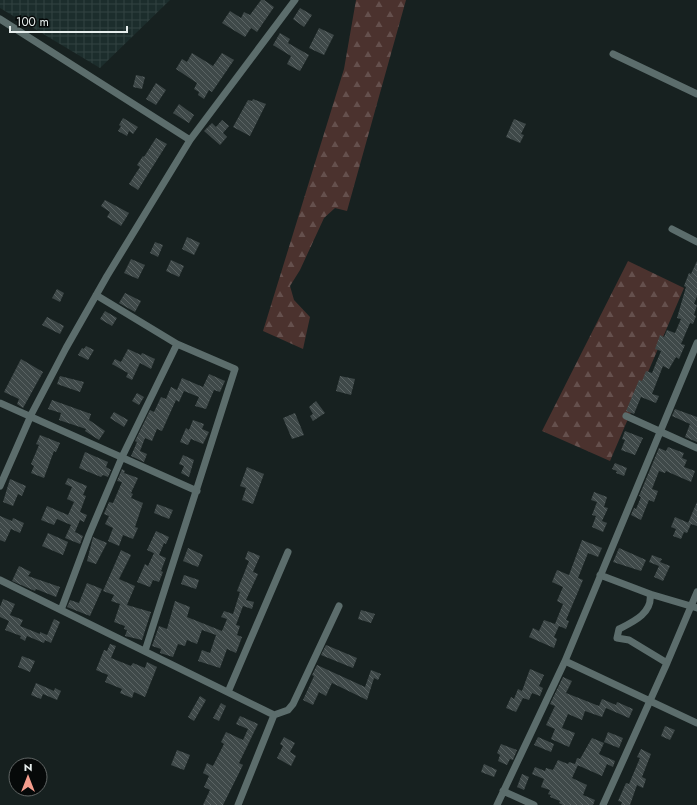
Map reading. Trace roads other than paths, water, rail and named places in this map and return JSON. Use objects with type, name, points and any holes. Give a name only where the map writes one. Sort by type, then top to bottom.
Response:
[{"type":"street","points":[[0,486],[31,417],[96,295],[190,140],[294,0]]},
{"type":"street","points":[[0,19],[190,140]]},
{"type":"street","points":[[613,54],[697,94]]},
{"type":"street","points":[[672,229],[697,242]]},
{"type":"street","points":[[96,295],[177,344],[235,369],[145,652]]},
{"type":"street","points":[[497,805],[565,661],[659,430],[697,343]]},
{"type":"street","points":[[62,610],[89,535],[122,458],[177,344]]},
{"type":"street","points":[[0,403],[197,491]]},
{"type":"street","points":[[626,416],[697,448]]},
{"type":"street","points":[[228,692],[288,552]]},
{"type":"street","points":[[600,575],[650,594],[694,607]]},
{"type":"street","points":[[0,580],[274,715],[288,710],[293,704],[339,606]]},
{"type":"street","points":[[603,805],[649,701],[694,607],[697,592]]},
{"type":"street","points":[[650,594],[651,601],[640,619],[619,630],[617,638],[629,640],[667,663]]},
{"type":"street","points":[[565,661],[697,723]]},
{"type":"street","points":[[238,805],[274,715]]},
{"type":"street","points":[[503,791],[534,805]]}]
